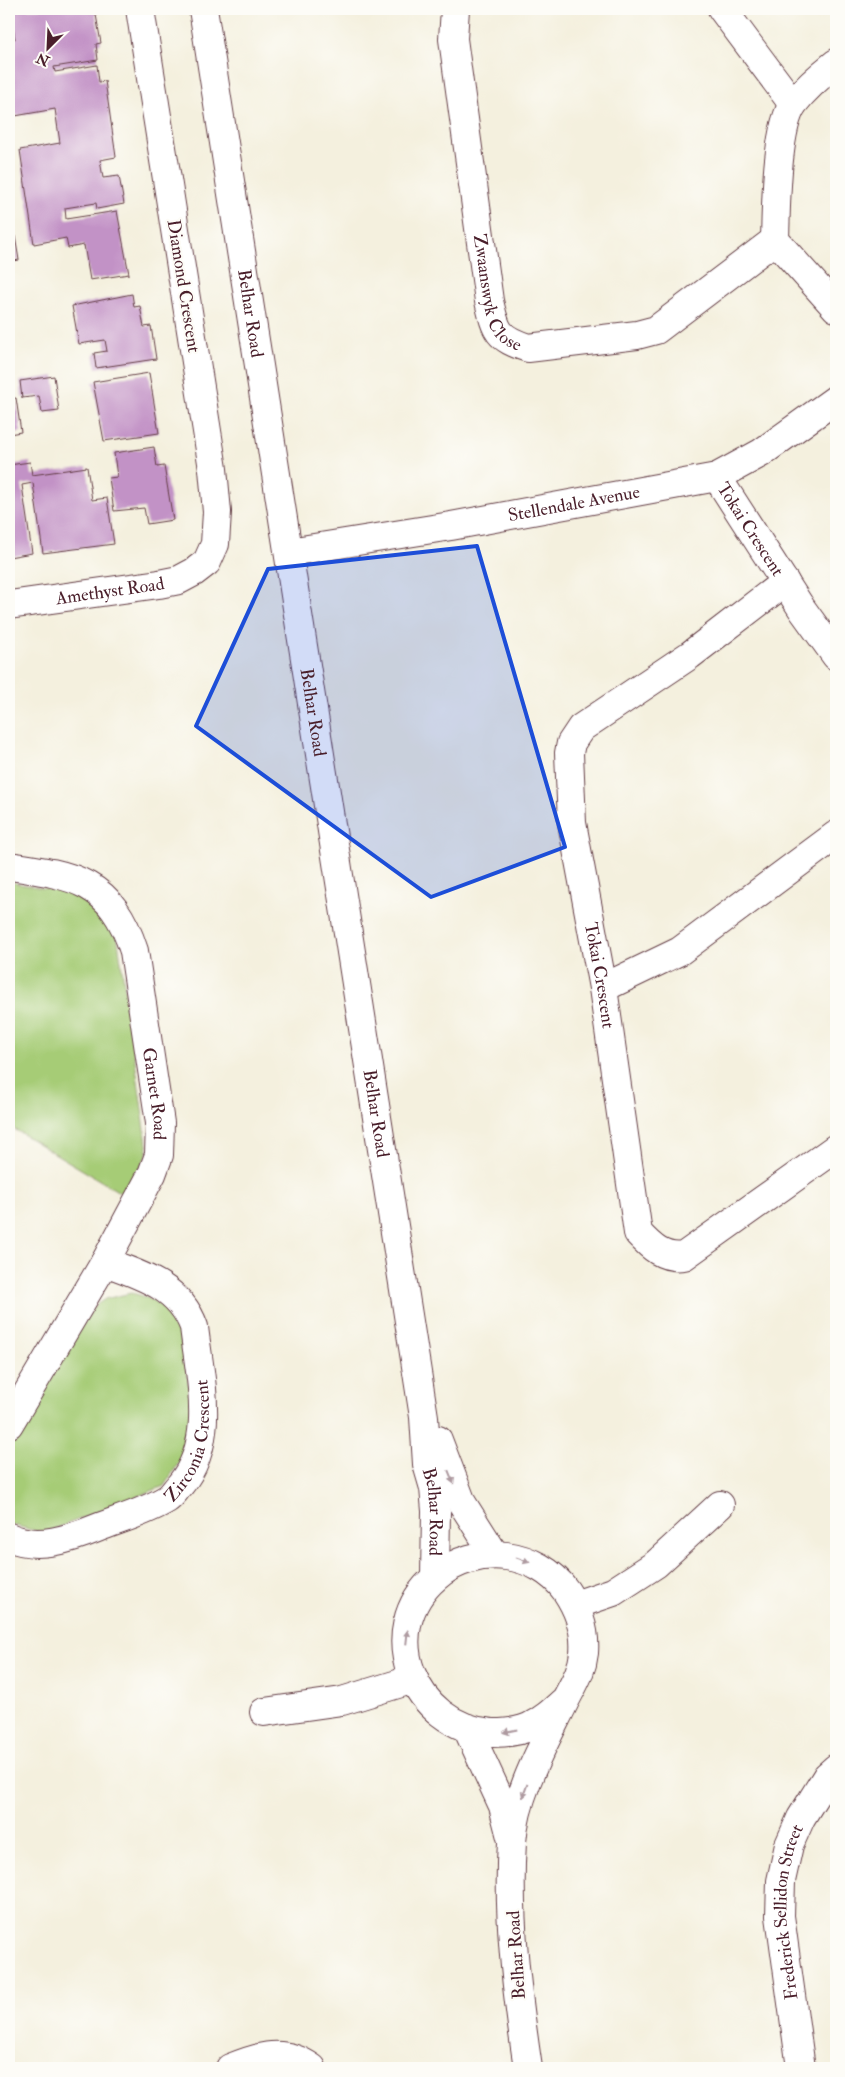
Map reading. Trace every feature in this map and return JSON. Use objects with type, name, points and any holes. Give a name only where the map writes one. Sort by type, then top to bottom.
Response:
[{"type":"street","name":"Diamond Crescent","points":[[140,9],[213,469],[217,512],[215,544],[207,562]]},
{"type":"street","name":"Belhar Road","points":[[203,9],[424,1417],[428,1464],[434,1488],[436,1511],[436,1577]]},
{"type":"street","name":"Zwaanswyk Close","points":[[455,9],[453,39],[489,301],[496,329],[511,343],[528,348],[637,335],[656,330],[775,240]]},
{"type":"street","points":[[722,9],[793,104]]},
{"type":"street","points":[[836,63],[793,104],[787,122],[777,175],[775,240],[836,308]]},
{"type":"street","name":"Stellendale Avenue","points":[[289,552],[451,526],[717,477],[761,454],[836,399]]},
{"type":"street","name":"Tokai Crescent","points":[[717,477],[785,582],[836,656]]},
{"type":"street","name":"Amethyst Road","points":[[9,604],[179,580],[207,562]]},
{"type":"street","name":"Tokai Crescent","points":[[785,582],[690,655],[596,716],[581,728],[571,743],[568,753],[572,823],[603,988],[638,1232],[653,1248],[673,1258],[684,1256],[836,1148]]},
{"type":"street","points":[[603,988],[680,951],[836,835]]},
{"type":"street","name":"Garnet Road","points":[[9,866],[55,873],[90,885],[112,904],[126,926],[134,951],[161,1140],[152,1174],[105,1262],[9,1424]]},
{"type":"street","name":"Zirconia Crescent","points":[[9,1537],[16,1540],[40,1543],[69,1539],[136,1513],[169,1498],[185,1479],[199,1453],[205,1416],[194,1327],[191,1317],[169,1291],[152,1280],[105,1262]]},
{"type":"street","name":"Belhar Road","points":[[424,1417],[437,1438],[466,1512],[495,1555]]},
{"type":"street","points":[[575,1605],[613,1592],[656,1564],[720,1504]]},
{"type":"street","points":[[495,1555],[519,1558],[542,1568],[561,1584],[575,1605],[583,1628],[584,1653],[578,1677],[566,1699],[549,1716],[527,1728],[502,1733],[478,1732],[454,1723],[434,1709],[418,1690],[408,1667],[405,1643],[409,1618],[419,1596],[436,1577],[453,1565],[473,1557],[495,1555]]},
{"type":"street","points":[[264,1712],[342,1701],[414,1679]]},
{"type":"street","name":"Belhar Road","points":[[512,1840],[527,1784],[566,1699]]},
{"type":"street","name":"Belhar Road","points":[[467,1728],[503,1806],[512,1840],[512,1915],[519,2007],[528,2068]]},
{"type":"street","name":"Frederick Sellidon Street","points":[[801,2068],[780,1916],[781,1881],[789,1845],[802,1818],[827,1776],[836,1768]]},
{"type":"street","points":[[230,2068],[256,2057],[272,2055],[288,2056],[303,2061],[312,2068]]},
{"type":"highlighted area","points":[[477,546],[565,847],[431,897],[196,726],[268,569]]},
{"type":"green space","points":[[9,882],[86,896],[117,934],[147,1144],[147,1154],[126,1196],[9,1126]]},
{"type":"green space","points":[[131,1293],[154,1301],[161,1306],[172,1316],[180,1331],[195,1423],[194,1439],[164,1486],[44,1533],[9,1524],[9,1447],[93,1307],[105,1299]]},
{"type":"building","points":[[10,9],[95,9],[101,43],[96,44],[98,60],[54,67],[55,72],[97,65],[99,82],[105,81],[116,157],[100,160],[103,178],[119,176],[124,204],[97,209],[96,203],[65,208],[66,219],[117,211],[129,274],[90,280],[84,245],[68,248],[66,238],[34,244],[20,150],[60,143],[55,109],[15,116],[13,102],[9,103],[9,40],[15,39]]},
{"type":"building","points":[[15,236],[19,260],[9,262],[9,237]]},
{"type":"building","points":[[132,294],[134,307],[140,306],[144,327],[151,326],[156,359],[96,368],[94,353],[107,351],[105,340],[79,344],[72,306]]},
{"type":"building","points":[[149,373],[159,433],[104,441],[93,382]]},
{"type":"building","points":[[54,376],[59,411],[42,413],[39,396],[22,398],[20,381]]},
{"type":"building","points":[[16,398],[21,432],[9,434],[9,399]]},
{"type":"building","points":[[154,447],[157,467],[164,466],[173,520],[147,524],[144,508],[114,511],[109,478],[117,477],[114,453]]},
{"type":"building","points":[[30,462],[32,475],[87,467],[92,500],[107,498],[114,544],[43,553],[33,483],[22,485],[32,553],[9,557],[9,465]]}]
